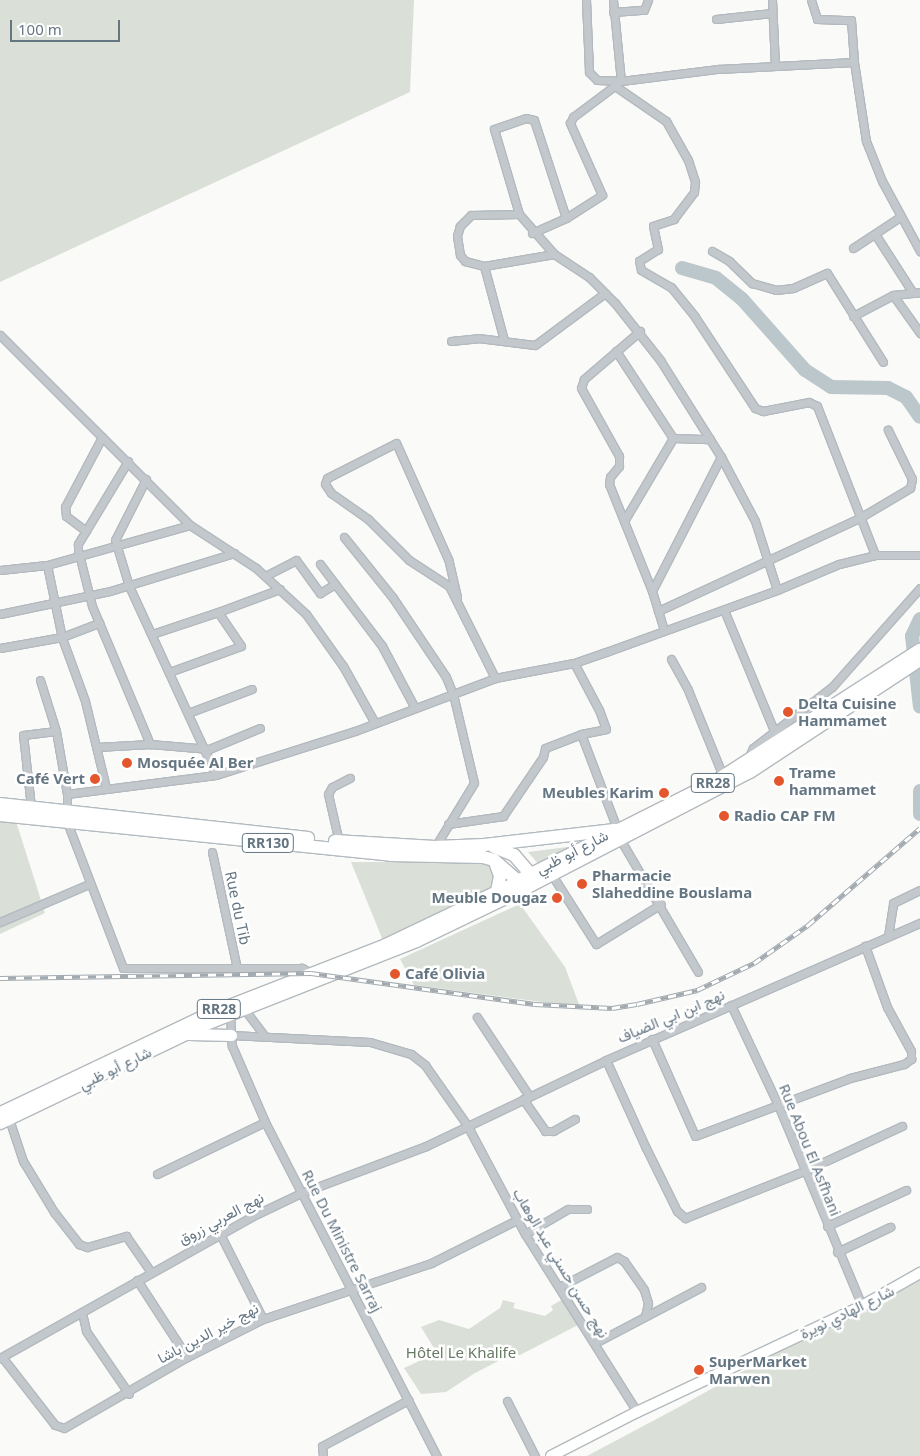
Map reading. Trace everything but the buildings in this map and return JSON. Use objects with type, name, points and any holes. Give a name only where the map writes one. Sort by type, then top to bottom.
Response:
[{"type":"highway","name":"شارع أبو ظبي","points":[[528,881],[748,762],[896,665],[919,657]]},
{"type":"highway","name":"شارع أبو ظبي","points":[[528,881],[552,875],[617,833],[750,772],[892,679],[919,657]]},
{"type":"highway","name":"RR130","points":[[0,804],[31,807],[67,816],[391,855],[472,856],[494,860],[528,881]]},
{"type":"highway","name":"RR130","points":[[0,815],[67,816],[339,842],[435,846],[484,845],[507,850],[528,881]]},
{"type":"highway","points":[[484,845],[617,833]]},
{"type":"highway","points":[[494,860],[500,876],[497,891]]},
{"type":"main road","name":"شارع أبو ظبي","points":[[3,1118],[39,1099],[236,1007],[316,975],[497,891],[528,881]]},
{"type":"main road","name":"شارع أبو ظبي","points":[[316,975],[424,937],[528,881]]},
{"type":"main road","name":"شارع أبو ظبي","points":[[39,1099],[185,1034],[236,1007]]},
{"type":"main road","points":[[185,1034],[231,1035]]},
{"type":"street","points":[[586,0],[589,72],[597,80],[621,81],[775,66],[854,62]]},
{"type":"street","points":[[613,0],[621,81]]},
{"type":"street","points":[[613,12],[644,10],[648,0]]},
{"type":"street","points":[[772,0],[775,66]]},
{"type":"street","points":[[811,0],[817,19],[851,20],[854,62],[866,141],[900,217],[920,250]]},
{"type":"street","points":[[716,19],[772,13]]},
{"type":"street","points":[[532,233],[566,218],[603,194],[571,120],[621,81]]},
{"type":"street","points":[[615,86],[666,121],[688,160],[695,182],[694,192],[674,219],[654,226],[658,249],[639,261],[641,270],[663,280],[678,294],[755,408],[763,410],[809,402],[817,406],[875,555]]},
{"type":"street","points":[[566,218],[534,120],[529,117],[496,127],[493,131],[519,214],[532,233],[554,254],[605,293],[640,331],[721,457],[755,521],[777,590]]},
{"type":"street","points":[[519,214],[471,215],[460,226],[457,236],[460,254],[465,260],[484,266],[554,254]]},
{"type":"street","points":[[853,248],[900,217]]},
{"type":"street","points":[[912,237],[920,232]]},
{"type":"street","points":[[854,316],[893,295],[916,292],[874,234]]},
{"type":"street","points":[[712,252],[729,261],[752,283],[776,290],[793,288],[827,273],[883,362]]},
{"type":"street","points":[[484,266],[504,340]]},
{"type":"street","points":[[451,341],[478,338],[504,340],[528,345],[540,342],[605,293]]},
{"type":"street","points":[[893,295],[920,333]]},
{"type":"street","points":[[640,331],[581,385],[619,456],[619,466],[611,475],[609,484],[652,591],[664,630]]},
{"type":"street","points":[[0,335],[190,525],[234,553],[266,576],[280,589],[317,629],[343,666],[375,723]]},
{"type":"street","points":[[616,351],[673,438]]},
{"type":"street","points":[[658,611],[768,562],[861,517],[912,486],[888,430]]},
{"type":"street","points":[[86,531],[66,516],[65,507],[102,437]]},
{"type":"street","points":[[673,438],[710,439]]},
{"type":"street","points":[[624,522],[673,438]]},
{"type":"street","points":[[457,597],[441,579],[409,560],[368,519],[331,493],[326,484],[327,478],[396,443],[448,559],[457,597],[495,678]]},
{"type":"street","points":[[652,591],[721,457]]},
{"type":"street","points":[[128,461],[78,544],[89,596],[99,624],[150,744]]},
{"type":"street","points":[[146,479],[116,534],[116,547],[129,586],[216,775]]},
{"type":"street","points":[[0,570],[47,565],[190,525]]},
{"type":"street","points":[[344,537],[394,598],[446,677],[453,694],[474,783],[435,846]]},
{"type":"street","points":[[0,614],[55,604],[129,586],[234,553]]},
{"type":"street","points":[[68,794],[216,775],[375,723],[495,678],[574,663],[724,610],[777,590],[818,571],[875,555],[920,556]]},
{"type":"street","points":[[266,576],[296,560],[320,593],[335,584]]},
{"type":"street","points":[[320,564],[382,646],[415,708]]},
{"type":"street","points":[[47,565],[62,637],[97,747],[106,788]]},
{"type":"street","points":[[748,762],[752,748],[828,691],[920,588]]},
{"type":"street","points":[[152,634],[280,589]]},
{"type":"street","points":[[724,610],[774,731]]},
{"type":"street","points":[[169,672],[240,649],[218,612]]},
{"type":"street","points":[[0,648],[62,637],[99,624]]},
{"type":"street","points":[[671,659],[688,690],[722,776]]},
{"type":"street","points":[[448,824],[503,816],[543,757],[545,748],[581,734],[605,729],[606,726],[574,663]]},
{"type":"street","points":[[40,680],[56,731],[68,794],[67,816],[89,884],[116,955],[126,970],[302,968],[316,975]]},
{"type":"street","points":[[188,713],[252,689]]},
{"type":"street","points":[[97,747],[150,744],[204,748],[260,728]]},
{"type":"street","points":[[31,807],[23,735],[56,731]]},
{"type":"street","points":[[581,734],[617,833],[661,904],[698,972]]},
{"type":"street","points":[[339,842],[328,794],[332,787],[350,778]]},
{"type":"street","name":"Rue du Tib","points":[[212,852],[237,969]]},
{"type":"street","points":[[552,875],[596,944],[661,904]]},
{"type":"street","points":[[0,922],[89,884]]},
{"type":"street","points":[[888,936],[892,903],[920,890]]},
{"type":"street","name":"نهج ابن ابي الضياف","points":[[467,1125],[652,1039],[920,922]]},
{"type":"street","points":[[652,1039],[695,1136],[850,1078],[897,1067],[911,1059],[911,1051],[886,1007],[865,946]]},
{"type":"street","name":"Rue Abou El Asfhani","points":[[731,1005],[778,1105],[826,1226],[862,1306]]},
{"type":"street","points":[[236,1007],[264,1036]]},
{"type":"street","name":"Rue Du Ministre Sarraj","points":[[236,1007],[231,1035],[232,1046],[265,1122],[437,1456]]},
{"type":"street","points":[[477,1017],[545,1132],[553,1131],[575,1119]]},
{"type":"street","name":"نهج حسن حسني عبد الوهاب","points":[[231,1035],[370,1042],[411,1054],[434,1074],[467,1125],[525,1234],[637,1412]]},
{"type":"street","points":[[606,1060],[646,1148],[683,1217],[689,1218],[804,1171],[902,1126]]},
{"type":"street","points":[[3,1118],[23,1161],[54,1212],[80,1244],[87,1246],[126,1236],[151,1272]]},
{"type":"street","points":[[157,1174],[265,1122]]},
{"type":"street","name":"نهج العربي زروق","points":[[1,1357],[82,1314],[137,1280],[220,1234],[301,1193],[400,1157],[467,1125]]},
{"type":"street","points":[[826,1226],[906,1190]]},
{"type":"street","points":[[525,1234],[568,1209],[586,1209]]},
{"type":"street","name":"نهج خير الدين باشا","points":[[1,1357],[60,1428],[128,1394],[187,1357],[263,1319],[352,1291],[457,1253],[517,1220]]},
{"type":"street","points":[[837,1252],[890,1227]]},
{"type":"street","points":[[220,1234],[263,1319]]},
{"type":"street","points":[[559,1287],[617,1257],[624,1261],[644,1290],[648,1303],[645,1316]]},
{"type":"street","name":"شارع الهادي نويرة","points":[[551,1456],[637,1412],[862,1306],[920,1273]]},
{"type":"street","points":[[137,1280],[187,1357]]},
{"type":"street","points":[[595,1343],[701,1287]]},
{"type":"street","points":[[82,1314],[86,1331],[128,1394]]},
{"type":"street","points":[[323,1456],[322,1446],[408,1400]]},
{"type":"street","points":[[507,1401],[535,1456]]},
{"type":"green space","points":[[0,0],[414,0],[410,92],[0,282]]},
{"type":"green space","points":[[0,818],[15,818],[45,913],[0,934]]},
{"type":"green space","points":[[583,845],[540,866],[528,852]]},
{"type":"green space","points":[[351,862],[498,862],[497,889],[384,943]]},
{"type":"green space","points":[[520,904],[565,967],[580,1007],[414,985],[400,959]]},
{"type":"green space","points":[[920,1272],[920,1456],[587,1456],[679,1407]]},
{"type":"green space","name":"Hôtel Le Khalife","points":[[563,1299],[580,1324],[520,1355],[510,1355],[475,1373],[446,1392],[421,1394],[404,1368],[437,1353],[421,1327],[439,1320],[469,1329],[500,1308],[503,1300],[515,1303],[513,1308],[545,1316],[553,1310],[551,1306]]},
{"type":"waterway","points":[[682,268],[716,278],[742,299],[805,370],[831,387],[888,388],[906,397],[920,417]]},
{"type":"waterway","points":[[920,619],[912,636],[920,707]]},
{"type":"waterway","points":[[920,791],[920,814]]},
{"type":"railway","points":[[0,978],[311,973],[535,1004],[612,1008],[637,1004],[697,990],[754,963],[808,925],[920,828]]},
{"type":"place","name":"Delta Cuisine Hammamet","points":[[788,712]]},
{"type":"place","name":"Mosquée Al Ber","points":[[127,763]]},
{"type":"place","name":"Café Vert","points":[[95,779]]},
{"type":"place","name":"Trame hammamet","points":[[779,781]]},
{"type":"place","name":"Meubles Karim","points":[[664,793]]},
{"type":"place","name":"Radio CAP FM","points":[[724,816]]},
{"type":"place","name":"Pharmacie Slaheddine Bouslama","points":[[582,884]]},
{"type":"place","name":"Meuble Dougaz","points":[[557,898]]},
{"type":"place","name":"Café Olivia","points":[[395,974]]},
{"type":"place","name":"SuperMarket Marwen","points":[[699,1370]]}]
